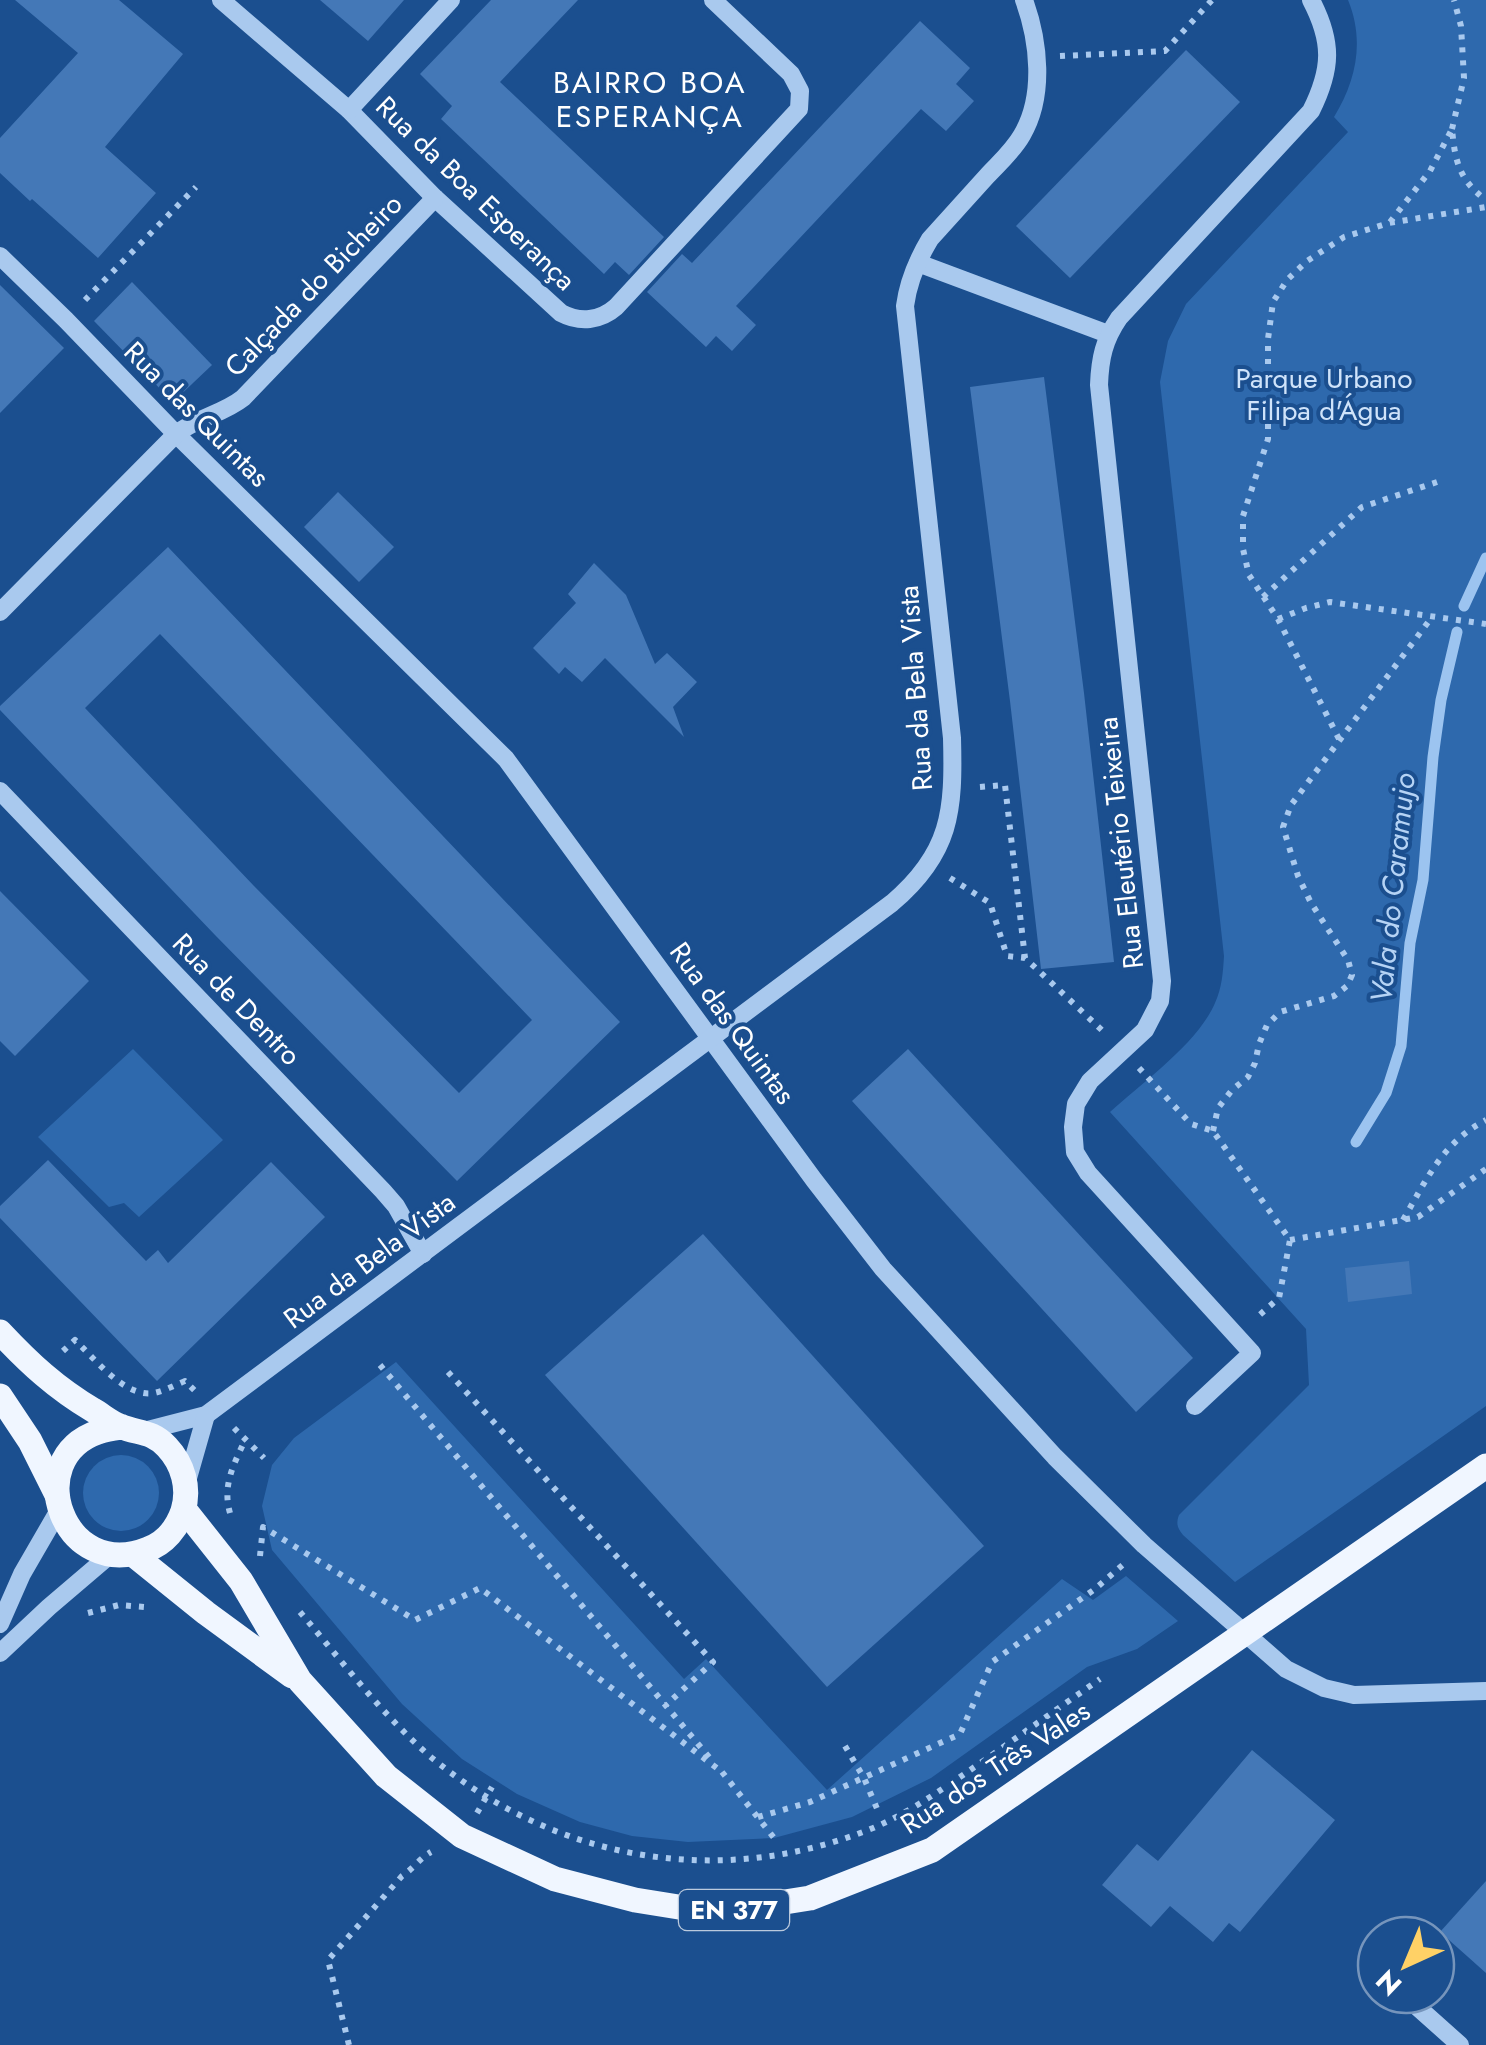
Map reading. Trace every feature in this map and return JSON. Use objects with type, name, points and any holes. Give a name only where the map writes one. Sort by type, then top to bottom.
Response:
[{"type":"main road","name":"Rua dos Três Vales","points":[[0,1332],[38,1371],[77,1400],[164,1444],[179,1462],[185,1497],[300,1682]]},
{"type":"main road","name":"Rua dos Três Vales","points":[[0,1396],[30,1441],[70,1532],[88,1547],[122,1555],[300,1682],[386,1776],[462,1836],[555,1880],[635,1900],[716,1913],[810,1898],[932,1850],[1486,1466]]},
{"type":"main road","points":[[58,1502],[60,1469],[74,1447],[95,1432],[132,1429]]},
{"type":"main road","points":[[122,1555],[156,1546],[174,1530],[185,1497]]},
{"type":"street","name":"Rua da Boa Esperança","points":[[221,0],[349,110],[435,198],[561,313],[581,320],[607,315],[799,109],[800,91],[791,74],[713,0]]},
{"type":"street","points":[[349,110],[451,0]]},
{"type":"street","name":"Rua da Bela Vista","points":[[132,1429],[210,1412],[892,903],[929,864],[944,834],[954,788],[907,294],[930,239],[1014,148],[1029,120],[1034,102],[1036,56],[1035,37],[1024,0]]},
{"type":"street","name":"Rua Eleutério Teixeira","points":[[1236,1336],[1088,1173],[1075,1152],[1076,1104],[1090,1081],[1145,1030],[1160,1001],[1162,981],[1099,384],[1100,358],[1108,334],[1119,318],[1312,112],[1326,72],[1328,46],[1322,21],[1310,0]]},
{"type":"street","name":"Calçada do Bicheiro","points":[[0,612],[176,434],[238,402],[435,198]]},
{"type":"street","name":"Rua das Quintas","points":[[0,256],[506,759],[883,1269],[1055,1457],[1144,1546],[1286,1669],[1324,1688],[1354,1696],[1486,1691]]},
{"type":"street","points":[[918,263],[1108,334]]},
{"type":"street","name":"Rua de Dentro","points":[[0,792],[383,1190],[423,1254]]},
{"type":"street","points":[[1196,1406],[1252,1353],[1236,1336]]},
{"type":"street","points":[[185,1497],[210,1412]]},
{"type":"street","points":[[0,1624],[58,1502]]},
{"type":"street","points":[[0,1653],[49,1607],[122,1555]]},
{"type":"street","points":[[1426,2015],[1460,2045]]},
{"type":"path","points":[[1080,56],[1165,51],[1212,0]]},
{"type":"path","points":[[1389,223],[1430,172],[1452,129],[1464,78],[1461,26],[1454,0]]},
{"type":"path","points":[[1452,129],[1455,161],[1486,204]]},
{"type":"path","points":[[66,320],[196,188]]},
{"type":"path","points":[[1339,739],[1278,619],[1249,576],[1243,549],[1243,516],[1268,439],[1268,340],[1273,302],[1287,280],[1307,261],[1344,238],[1389,223],[1486,204]]},
{"type":"path","points":[[1263,597],[1362,507],[1437,482]]},
{"type":"path","points":[[1278,619],[1330,602],[1486,624]]},
{"type":"path","points":[[1213,1131],[1218,1108],[1248,1077],[1268,1025],[1280,1012],[1334,996],[1347,986],[1352,975],[1348,960],[1298,876],[1283,826],[1290,805],[1432,616]]},
{"type":"path","points":[[954,788],[1004,785],[1025,958]]},
{"type":"path","points":[[929,864],[990,903],[1007,956],[1025,958],[1124,1051],[1191,1124],[1213,1131],[1290,1240],[1279,1298],[1236,1336]]},
{"type":"path","points":[[1403,1220],[1446,1150],[1486,1120]]},
{"type":"path","points":[[1290,1240],[1418,1217],[1486,1169]]},
{"type":"path","points":[[38,1371],[75,1340],[125,1386],[137,1392],[154,1393],[185,1381],[210,1412],[264,1458]]},
{"type":"path","points":[[380,1366],[778,1843]]},
{"type":"path","points":[[448,1372],[713,1662],[666,1706]]},
{"type":"path","points":[[231,1516],[228,1478],[246,1440]]},
{"type":"path","points":[[249,1549],[260,1563],[263,1527],[415,1620],[480,1588],[722,1772]]},
{"type":"path","points":[[758,1817],[810,1802],[960,1734],[992,1662],[1095,1589],[1144,1546]]},
{"type":"path","points":[[49,1607],[64,1624],[95,1610],[119,1605],[143,1606],[156,1613]]},
{"type":"path","points":[[296,1607],[402,1729],[470,1788],[553,1832],[610,1849],[696,1861],[786,1853],[874,1828],[928,1800],[1100,1679]]},
{"type":"path","points":[[845,1746],[878,1811]]},
{"type":"path","points":[[349,2045],[328,1960],[422,1856],[462,1836],[492,1787]]},
{"type":"green space","name":"Parque Urbano Filipa d'Água","points":[[1348,0],[1486,0],[1486,1406],[1235,1582],[1183,1535],[1178,1518],[1309,1385],[1306,1329],[1110,1112],[1196,1033],[1217,997],[1224,962],[1160,382],[1168,341],[1186,304],[1348,132],[1334,117],[1356,60],[1356,31]]},
{"type":"green space","points":[[133,1049],[223,1140],[139,1217],[124,1203],[109,1207],[38,1137]]},
{"type":"green space","points":[[396,1362],[684,1679],[706,1659],[827,1790],[1062,1579],[1093,1600],[1126,1576],[1178,1621],[1137,1649],[1087,1667],[931,1778],[852,1817],[774,1838],[688,1842],[632,1836],[580,1822],[517,1794],[462,1759],[402,1704],[272,1550],[262,1506],[272,1465],[294,1438]]},
{"type":"green space","points":[[121,1455],[148,1466],[159,1493],[148,1520],[121,1531],[94,1520],[83,1493],[94,1466]]},
{"type":"building","points":[[15,0],[119,0],[183,54],[105,147],[156,193],[98,258],[0,173],[0,138],[78,53]]},
{"type":"building","points":[[320,0],[404,0],[368,41]]},
{"type":"building","points":[[491,0],[578,0],[500,82],[664,237],[629,275],[615,262],[604,274],[441,119],[452,106],[420,74]]},
{"type":"building","points":[[920,21],[970,68],[956,84],[974,101],[946,131],[921,109],[736,306],[756,325],[732,351],[716,336],[706,347],[647,292],[682,254],[692,263]]},
{"type":"building","points":[[1186,50],[1240,102],[1070,278],[1016,226]]},
{"type":"building","points":[[132,282],[212,365],[173,402],[94,321]]},
{"type":"building","points":[[0,285],[64,348],[0,413]]},
{"type":"building","points":[[1044,377],[1114,962],[1041,969],[970,387]]},
{"type":"building","points":[[338,492],[394,547],[359,582],[304,527]]},
{"type":"building","points":[[168,547],[620,1022],[457,1181],[215,935],[0,706]],"holes":[[[160,634],[532,1020],[459,1093],[85,708]]]},
{"type":"building","points":[[594,563],[626,595],[655,664],[667,653],[697,682],[673,707],[684,737],[605,658],[582,682],[565,667],[559,674],[533,648],[576,603],[568,594]]},
{"type":"building","points":[[0,891],[89,981],[15,1056],[0,1041]]},
{"type":"building","points":[[908,1049],[1193,1358],[1136,1412],[852,1101]]},
{"type":"building","points":[[48,1160],[146,1261],[158,1250],[168,1263],[271,1162],[325,1217],[157,1381],[0,1218],[0,1206]]},
{"type":"building","points":[[703,1234],[984,1546],[827,1687],[545,1375]]},
{"type":"building","points":[[1409,1261],[1412,1294],[1348,1302],[1345,1268]]},
{"type":"building","points":[[1252,1750],[1335,1820],[1240,1932],[1229,1923],[1213,1942],[1170,1906],[1151,1927],[1102,1885],[1137,1844],[1158,1861]]},
{"type":"building","points":[[1486,1881],[1486,1973],[1456,1946],[1455,1915]]},
{"type":"waterway","name":"Vala do Caramujo","points":[[1464,606],[1486,558]]},
{"type":"waterway","name":"Vala do Caramujo","points":[[1356,1142],[1386,1093],[1401,1046],[1410,943],[1423,880],[1433,757],[1457,632]]},
{"type":"district","name":"BAIRRO BOA ESPERANÇA","points":[[650,100]]}]
